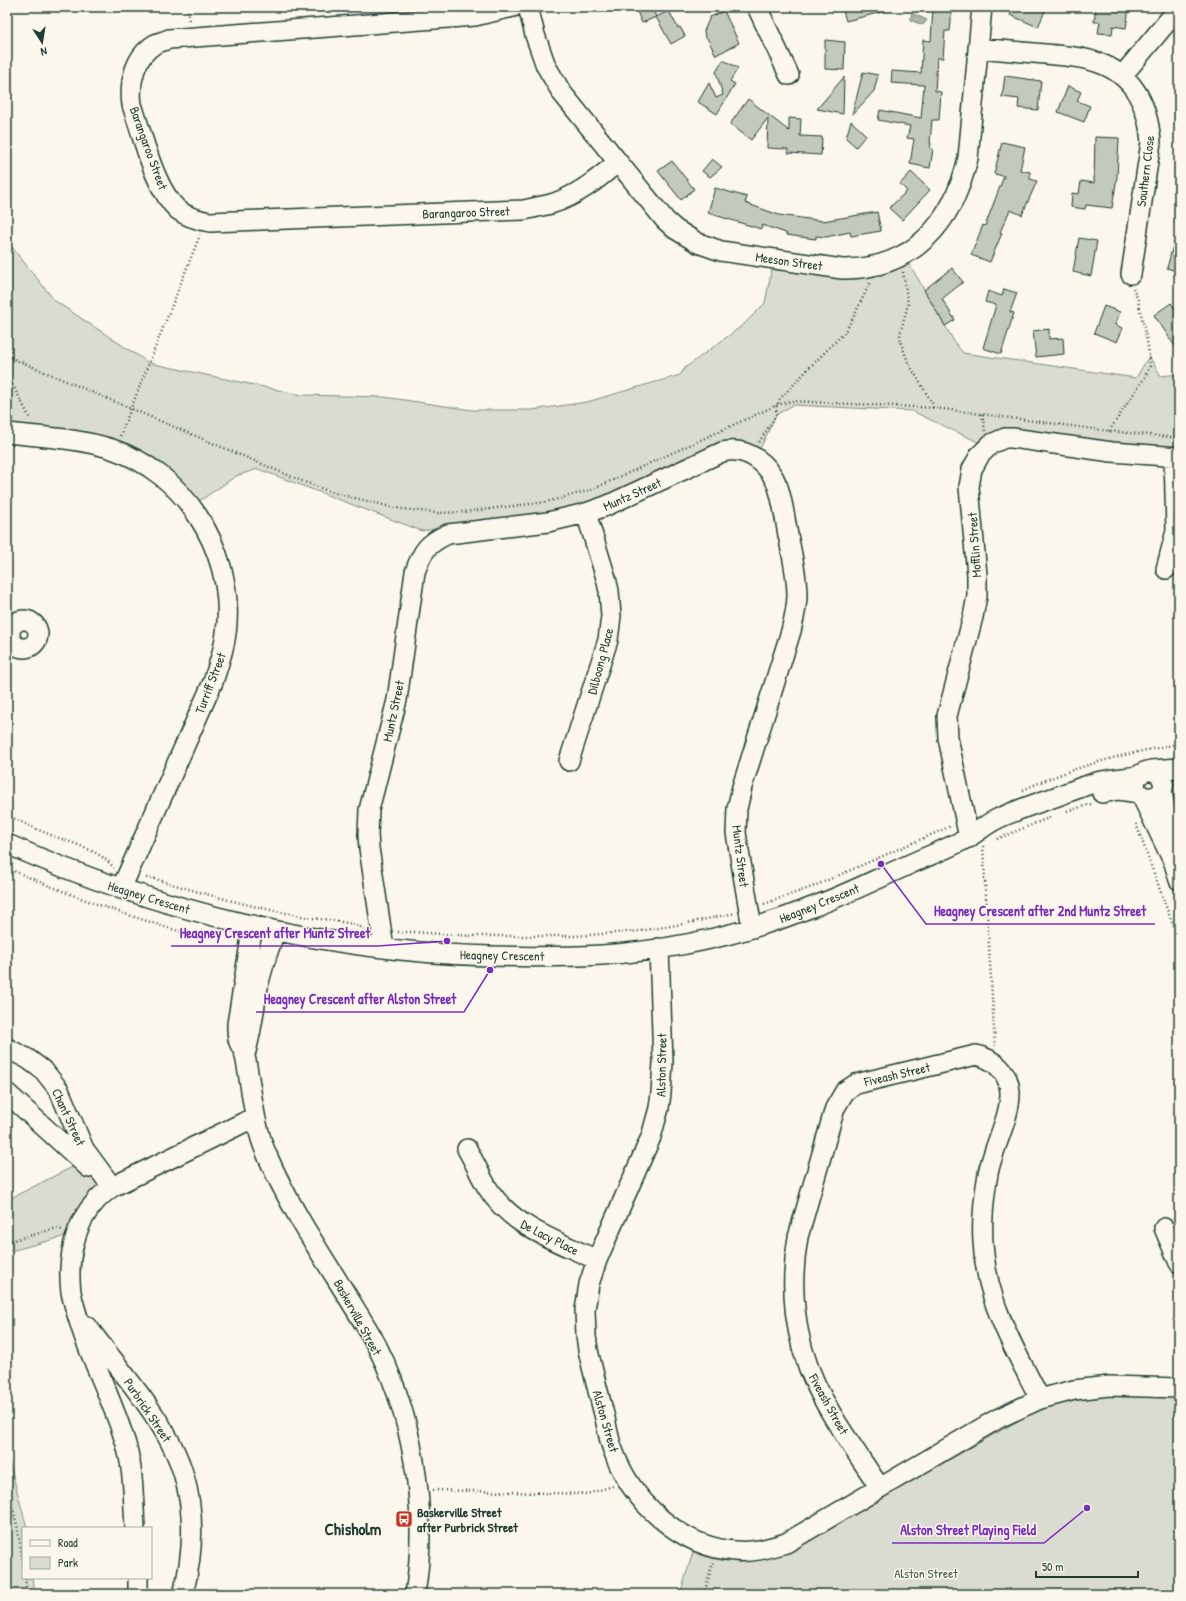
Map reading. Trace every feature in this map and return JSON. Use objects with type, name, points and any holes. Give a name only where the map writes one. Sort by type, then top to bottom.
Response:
[{"type":"street","name":"Barangaroo Street","points":[[513,7],[475,16],[169,39],[155,44],[143,54],[135,69],[131,87],[132,105],[157,180],[166,197],[179,210],[194,219],[210,222],[524,210],[551,204],[576,193],[600,177],[618,162]]},
{"type":"street","name":"Meeson Street","points":[[528,7],[534,35],[546,66],[562,93],[665,220],[675,229],[698,243],[721,251],[842,269],[875,266],[902,256],[913,249],[932,232],[948,211],[965,172],[968,158],[982,7]]},
{"type":"street","points":[[757,7],[789,75]]},
{"type":"street","points":[[1122,76],[1178,9]]},
{"type":"street","name":"Southern Close","points":[[978,48],[1078,57],[1100,63],[1122,76],[1132,87],[1144,105],[1150,123],[1151,142],[1131,274]]},
{"type":"street","name":"Turriff Street","points":[[7,433],[87,442],[115,450],[148,466],[170,483],[186,499],[200,518],[214,545],[223,575],[227,604],[227,624],[222,654],[212,682],[124,882]]},
{"type":"street","name":"Mofflin Street","points":[[973,838],[948,738],[947,716],[973,617],[977,596],[977,575],[969,487],[972,470],[980,455],[991,444],[1005,438],[1112,452],[1176,457]]},
{"type":"street","name":"Muntz Street","points":[[383,941],[368,835],[369,810],[397,700],[415,572],[424,550],[435,540],[448,534],[548,522],[586,513],[606,506],[722,452],[729,451],[744,452],[758,459],[770,471],[778,487],[795,570],[797,595],[791,631],[742,787],[737,809],[736,833],[751,919]]},
{"type":"street","points":[[1166,569],[1176,531],[1176,457]]},
{"type":"street","name":"Dilboong Place","points":[[569,761],[608,640],[611,616],[609,591],[606,578],[586,513]]},
{"type":"street","name":"Heagney Crescent","points":[[7,844],[95,880],[124,882],[192,911],[275,931],[324,940],[383,941],[460,955],[536,957],[602,955],[659,948],[706,940],[751,919],[815,906],[973,838],[983,826],[1024,806],[1118,790],[1142,784],[1179,768]]},
{"type":"street","points":[[1160,775],[1164,784],[1162,790],[1176,872],[1142,784],[1160,775]]},
{"type":"street","points":[[1162,790],[1172,780],[1179,776]]},
{"type":"street","name":"Baskerville Street","points":[[253,925],[237,1024],[238,1040],[245,1054],[255,1117],[266,1153],[282,1187],[372,1337],[391,1379],[406,1423],[415,1469],[420,1538],[415,1594]]},
{"type":"street","name":"Baskerville Street","points":[[245,1054],[250,1039],[251,1024],[264,962],[275,931]]},
{"type":"street","name":"Alston Street","points":[[659,948],[663,1062],[659,1108],[651,1137],[597,1260],[589,1284],[586,1310],[587,1343],[613,1450],[628,1480],[643,1501],[664,1521],[687,1537],[699,1543],[736,1552],[762,1550],[786,1543],[999,1418],[1040,1399],[1074,1390],[1109,1386],[1179,1388]]},
{"type":"street","name":"Chant Street","points":[[7,1048],[28,1058],[44,1071],[59,1090],[84,1149],[109,1183]]},
{"type":"street","name":"Fiveash Street","points":[[880,1488],[832,1414],[816,1385],[803,1353],[796,1320],[793,1286],[795,1253],[798,1237],[835,1108],[845,1091],[856,1084],[976,1055],[987,1057],[992,1060]]},
{"type":"street","points":[[992,1060],[997,1064],[1007,1079],[1010,1092],[1009,1104],[988,1171],[983,1202],[982,1235],[986,1268],[999,1316],[1040,1399]]},
{"type":"street","name":"Chant Street","points":[[7,1093],[92,1171],[109,1183]]},
{"type":"street","name":"Purbrick Street","points":[[135,1527],[132,1466],[124,1436],[93,1359],[75,1310],[71,1292],[70,1274],[73,1246],[86,1214],[109,1183],[255,1117]]},
{"type":"street","name":"De Lacy Place","points":[[467,1148],[487,1188],[502,1207],[520,1223],[540,1234],[597,1260]]},
{"type":"street","points":[[1164,1228],[1179,1263]]},
{"type":"street","name":"Purbrick Street","points":[[75,1310],[157,1420],[173,1447],[184,1476],[192,1523],[191,1552],[183,1594]]},
{"type":"street","points":[[138,1579],[138,1594]]},
{"type":"path","points":[[115,450],[203,228],[203,221]]},
{"type":"path","points":[[902,256],[908,304],[900,334],[901,343],[908,362],[932,403],[933,408]]},
{"type":"path","points":[[752,456],[760,437],[776,415],[777,405],[810,367],[844,333],[876,272],[875,266]]},
{"type":"path","points":[[1109,431],[1145,377],[1150,366],[1148,346],[1138,300],[1133,291],[1131,274]]},
{"type":"path","points":[[7,356],[297,480],[331,492],[395,508],[437,513],[464,512],[546,502],[591,490],[777,405],[792,401],[933,408],[1109,431],[1179,438]]},
{"type":"path","points":[[7,374],[30,415],[32,422],[31,435]]},
{"type":"path","points":[[1024,806],[1048,778],[1076,768],[1129,754],[1179,744]]},
{"type":"path","points":[[1062,813],[1097,793]]},
{"type":"path","points":[[7,815],[98,854],[109,862],[124,882],[144,878],[156,879],[233,902],[361,927],[383,941],[393,934],[404,931],[472,936],[576,936],[640,931],[730,914],[740,914],[751,919],[812,887],[938,832],[990,842]]},
{"type":"path","points":[[997,839],[1055,815]]},
{"type":"path","points":[[1134,819],[1179,942]]},
{"type":"path","points":[[973,838],[996,1044],[992,1060]]},
{"type":"path","points":[[7,1242],[57,1228],[77,1233]]},
{"type":"path","points":[[417,1490],[587,1494],[628,1480]]},
{"type":"path","points":[[7,1488],[17,1525],[22,1556]]},
{"type":"path","points":[[704,1594],[717,1548]]},
{"type":"path","points":[[25,1579],[26,1594]]},
{"type":"green space","points":[[7,241],[55,301],[149,363],[302,395],[384,397],[472,410],[532,410],[587,402],[680,375],[685,368],[743,325],[765,303],[772,268],[853,276],[910,265],[955,343],[963,353],[1136,378],[1149,356],[1161,376],[1179,374],[1179,451],[980,443],[912,411],[793,405],[776,415],[759,451],[641,484],[574,509],[422,531],[258,469],[236,476],[198,502],[163,469],[7,426]]},
{"type":"green space","points":[[82,1162],[112,1187],[77,1233],[7,1252],[7,1200]]},
{"type":"green space","points":[[1124,1395],[1179,1397],[1179,1594],[680,1594],[694,1549],[802,1543],[1037,1410],[1059,1404],[1102,1396]]},
{"type":"green space","points":[[7,1454],[27,1527],[22,1527],[22,1579],[32,1579],[34,1594],[7,1594]]},
{"type":"shaded area","points":[[912,13],[927,20],[923,25],[910,20]]},
{"type":"building","points":[[635,7],[652,7],[656,17],[642,23]]},
{"type":"building","points":[[842,7],[885,7],[886,11],[846,21]]},
{"type":"building","points":[[933,7],[951,7],[951,20],[950,31],[945,31],[943,58],[937,58],[935,91],[941,92],[939,120],[932,120],[930,148],[933,149],[930,168],[910,164],[914,139],[907,138],[910,126],[878,120],[880,110],[921,118],[924,85],[891,83],[892,71],[921,73],[923,40],[931,41]]},
{"type":"building","points":[[1013,7],[1036,7],[1045,11],[1038,27],[1010,15]]},
{"type":"building","points":[[1096,7],[1129,7],[1126,28],[1113,26],[1112,34],[1098,33],[1100,22],[1094,22]]},
{"type":"building","points":[[669,11],[678,28],[680,27],[685,36],[671,44],[656,17]]},
{"type":"building","points":[[724,11],[739,43],[716,55],[705,37],[704,31],[710,17]]},
{"type":"building","points":[[825,40],[845,42],[844,70],[825,69]]},
{"type":"building","points":[[723,60],[738,68],[730,81],[735,84],[717,114],[698,102],[709,83],[716,98],[723,95],[716,72]]},
{"type":"building","points":[[863,72],[878,75],[874,91],[852,115]]},
{"type":"building","points":[[1005,76],[1041,81],[1038,110],[1018,108],[1019,99],[1002,97]]},
{"type":"building","points":[[844,77],[843,114],[817,109]]},
{"type":"building","points":[[1068,86],[1081,92],[1077,101],[1090,106],[1084,122],[1058,112]]},
{"type":"building","points":[[748,99],[789,131],[789,118],[801,119],[800,136],[822,137],[821,155],[788,153],[788,149],[767,148],[768,118],[751,140],[730,124]]},
{"type":"building","points":[[851,121],[866,135],[856,147],[846,138]]},
{"type":"building","points":[[1095,137],[1119,138],[1117,177],[1112,208],[1086,205],[1085,209],[1071,207],[1072,193],[1079,194],[1081,181],[1094,183]]},
{"type":"building","points":[[1002,142],[1025,147],[1020,170],[1030,172],[1030,179],[1037,181],[1022,215],[1010,210],[1000,232],[1002,233],[990,262],[971,255],[983,225],[985,226],[1004,176],[994,174]]},
{"type":"building","points":[[712,159],[722,167],[710,177],[702,171]]},
{"type":"building","points":[[672,161],[694,189],[681,200],[658,171]]},
{"type":"building","points":[[911,172],[930,190],[902,220],[889,208],[907,191],[900,184]]},
{"type":"building","points":[[715,188],[747,197],[745,203],[779,215],[823,221],[877,212],[881,231],[851,236],[850,232],[826,237],[816,236],[816,239],[786,235],[786,233],[762,225],[761,229],[708,213]]},
{"type":"building","points":[[1079,238],[1097,241],[1091,276],[1073,272]]},
{"type":"building","points":[[1175,238],[1179,238],[1179,272],[1167,268]]},
{"type":"building","points":[[952,268],[963,282],[942,299],[955,320],[945,326],[924,290]]},
{"type":"building","points":[[1004,289],[1017,293],[1010,312],[1014,313],[1001,354],[983,348],[996,305],[985,302],[988,291],[1002,296]]},
{"type":"building","points":[[1171,303],[1174,308],[1179,304],[1179,352],[1154,315]]},
{"type":"building","points":[[1104,306],[1120,312],[1115,325],[1123,328],[1117,342],[1094,333]]},
{"type":"building","points":[[1049,329],[1049,339],[1063,338],[1064,354],[1036,357],[1033,331]]},
{"type":"place","name":"Heagney Crescent after 2nd Muntz Street","points":[[881,864]]},
{"type":"place","name":"Heagney Crescent after Muntz Street","points":[[447,941]]},
{"type":"place","name":"Heagney Crescent after Alston Street","points":[[490,970]]},
{"type":"place","name":"Alston Street Playing Field","points":[[1087,1508]]},
{"type":"place","name":"Baskerville Street after Purbrick Street","points":[[404,1519]]},
{"type":"district","name":"Chisholm","points":[[353,1528]]}]
